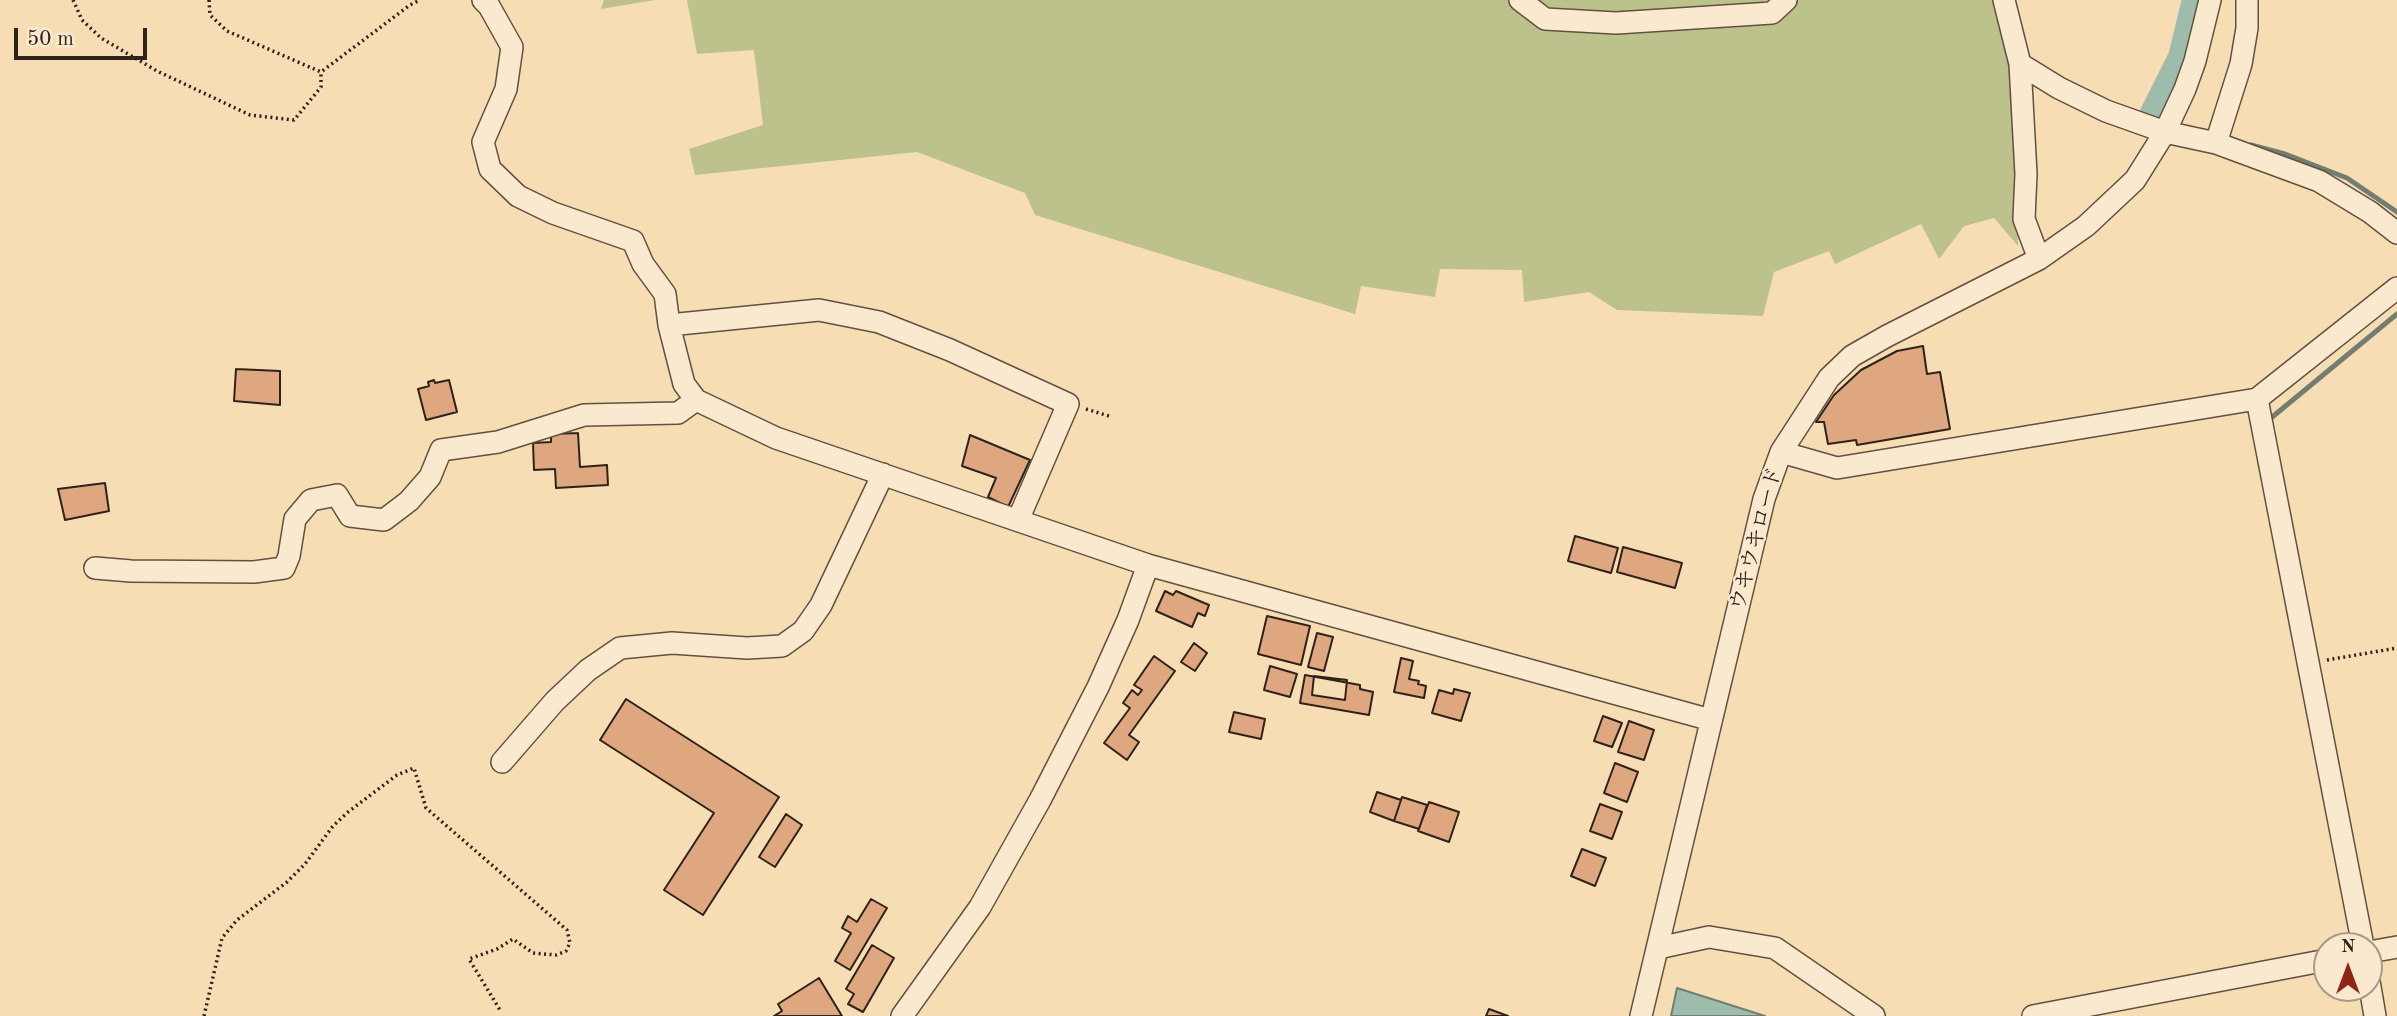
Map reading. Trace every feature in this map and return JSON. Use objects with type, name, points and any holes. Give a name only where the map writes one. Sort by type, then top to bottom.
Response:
[{"type":"street","points":[[483,0],[512,47],[506,89],[483,142],[490,169],[518,196],[573,221],[633,241],[643,264],[664,294],[684,384],[696,400],[776,438],[1148,565],[1712,720]]},
{"type":"street","points":[[1520,0],[1545,19],[1616,23],[1772,13],[1786,0]]},
{"type":"street","points":[[2004,0],[2020,64],[2026,174],[2024,219],[2039,259]]},
{"type":"street","name":"ウキウキロード","points":[[1641,1016],[1764,499],[1781,452],[1829,378],[1852,356],[2039,259],[2086,226],[2136,180],[2165,132],[2195,61],[2210,0]]},
{"type":"street","points":[[2216,143],[2241,64],[2247,28],[2247,0]]},
{"type":"street","points":[[2020,64],[2059,88],[2106,111],[2165,132],[2216,143],[2319,181],[2370,212],[2397,233]]},
{"type":"street","points":[[1781,452],[1837,468],[2257,399],[2397,288]]},
{"type":"street","points":[[669,325],[819,310],[879,323],[950,350],[1068,404],[1018,520]]},
{"type":"street","points":[[2257,399],[2359,932]]},
{"type":"street","points":[[95,568],[131,572],[254,572],[284,568],[289,556],[295,519],[311,500],[337,495],[350,516],[384,520],[409,501],[430,477],[441,450],[498,442],[584,415],[678,413],[696,400]]},
{"type":"street","points":[[502,762],[555,701],[588,670],[621,648],[672,643],[747,648],[782,646],[803,631],[821,605],[883,474]]},
{"type":"street","points":[[902,1016],[980,907],[1056,769],[1103,676],[1128,620],[1148,565]]},
{"type":"street","points":[[1658,948],[1709,937],[1775,948],[1874,1016]]},
{"type":"street","points":[[2033,1016],[2313,963]]},
{"type":"path","points":[[73,0],[82,20],[101,38],[157,71],[250,115],[293,120],[321,87],[321,72]]},
{"type":"path","points":[[209,0],[211,15],[227,31],[321,72]]},
{"type":"path","points":[[321,72],[420,0]]},
{"type":"path","points":[[1068,404],[1109,416]]},
{"type":"path","points":[[2308,663],[2397,648]]},
{"type":"path","points":[[204,1016],[222,938],[237,920],[305,864],[348,812],[397,775],[414,768],[426,808],[567,930],[570,943],[566,951],[556,955],[533,953],[513,939],[497,949],[469,959],[500,1010]]},
{"type":"green space","points":[[604,0],[655,0],[601,9]]},
{"type":"green space","points":[[687,0],[1993,0],[2010,61],[2017,144],[2018,246],[1994,218],[1964,226],[1939,259],[1921,224],[1835,264],[1829,251],[1774,272],[1763,316],[1617,310],[1589,292],[1524,302],[1522,270],[1440,269],[1435,297],[1361,286],[1355,314],[1035,215],[1025,193],[917,152],[695,175],[689,149],[763,125],[754,50],[697,54]]},
{"type":"shaded area","points":[[1677,988],[1765,1016],[1671,1016]]},
{"type":"building","points":[[1923,346],[1927,374],[1940,372],[1950,429],[1857,445],[1856,440],[1828,444],[1824,422],[1816,422],[1834,395],[1861,370],[1897,351]]},
{"type":"building","points":[[236,369],[280,371],[280,405],[234,401]]},
{"type":"building","points":[[434,380],[435,383],[449,380],[457,412],[426,420],[418,389],[429,386],[428,382]]},
{"type":"building","points":[[578,433],[580,467],[607,465],[608,485],[556,488],[555,469],[534,470],[533,443],[551,442],[551,434]]},
{"type":"building","points":[[970,435],[1030,460],[1008,507],[988,497],[996,478],[962,466]]},
{"type":"building","points":[[105,483],[109,511],[65,520],[58,489]]},
{"type":"building","points":[[1575,536],[1618,548],[1611,573],[1568,561]]},
{"type":"building","points":[[1623,547],[1682,563],[1675,588],[1617,572]]},
{"type":"building","points":[[1165,591],[1173,595],[1176,591],[1209,605],[1205,616],[1198,613],[1192,627],[1156,611]]},
{"type":"building","points":[[1267,616],[1310,626],[1301,665],[1258,654]]},
{"type":"building","points":[[1317,633],[1333,637],[1324,671],[1308,667]]},
{"type":"building","points":[[1194,643],[1207,653],[1195,671],[1181,662]]},
{"type":"building","points":[[1154,656],[1175,671],[1129,735],[1139,742],[1127,760],[1104,743],[1130,708],[1123,703],[1132,690],[1138,695],[1142,690],[1134,685]]},
{"type":"building","points":[[1401,658],[1413,661],[1409,679],[1426,686],[1424,698],[1394,692]]},
{"type":"building","points":[[1270,666],[1297,674],[1290,697],[1264,690]]},
{"type":"building","points":[[1305,675],[1360,685],[1360,689],[1373,692],[1369,715],[1300,703]]},
{"type":"building","points":[[1314,676],[1347,680],[1345,700],[1312,695]]},
{"type":"building","points":[[1454,689],[1470,693],[1461,721],[1432,713],[1439,690],[1453,694]]},
{"type":"building","points":[[626,699],[779,797],[703,915],[664,890],[714,813],[600,740]]},
{"type":"building","points":[[1234,712],[1265,719],[1261,739],[1229,732]]},
{"type":"building","points":[[1603,716],[1622,723],[1612,747],[1594,741]]},
{"type":"building","points":[[1629,721],[1654,730],[1644,760],[1618,752]]},
{"type":"building","points":[[1615,763],[1638,772],[1627,802],[1604,793]]},
{"type":"building","points":[[1377,792],[1401,800],[1394,821],[1370,812]]},
{"type":"building","points":[[1402,797],[1427,805],[1419,829],[1394,821]]},
{"type":"building","points":[[1429,802],[1459,812],[1449,842],[1418,831]]},
{"type":"building","points":[[1600,804],[1622,812],[1612,839],[1590,831]]},
{"type":"building","points":[[786,814],[802,825],[775,867],[759,857]]},
{"type":"building","points":[[1582,849],[1606,858],[1595,886],[1571,876]]},
{"type":"building","points":[[871,899],[887,908],[850,970],[835,961],[851,933],[842,928],[848,916],[857,922]]},
{"type":"building","points":[[872,945],[894,958],[863,1012],[848,1004],[854,994],[846,989]]},
{"type":"building","points":[[819,978],[842,1016],[774,1016],[782,1011],[778,1004]]},
{"type":"building","points":[[1489,1009],[1508,1016],[1486,1016]]},
{"type":"waterway","points":[[2155,116],[2184,58],[2198,0]]},
{"type":"waterway","points":[[2251,145],[2285,154],[2347,178],[2397,212]]},
{"type":"waterway","points":[[2271,418],[2397,314]]}]
